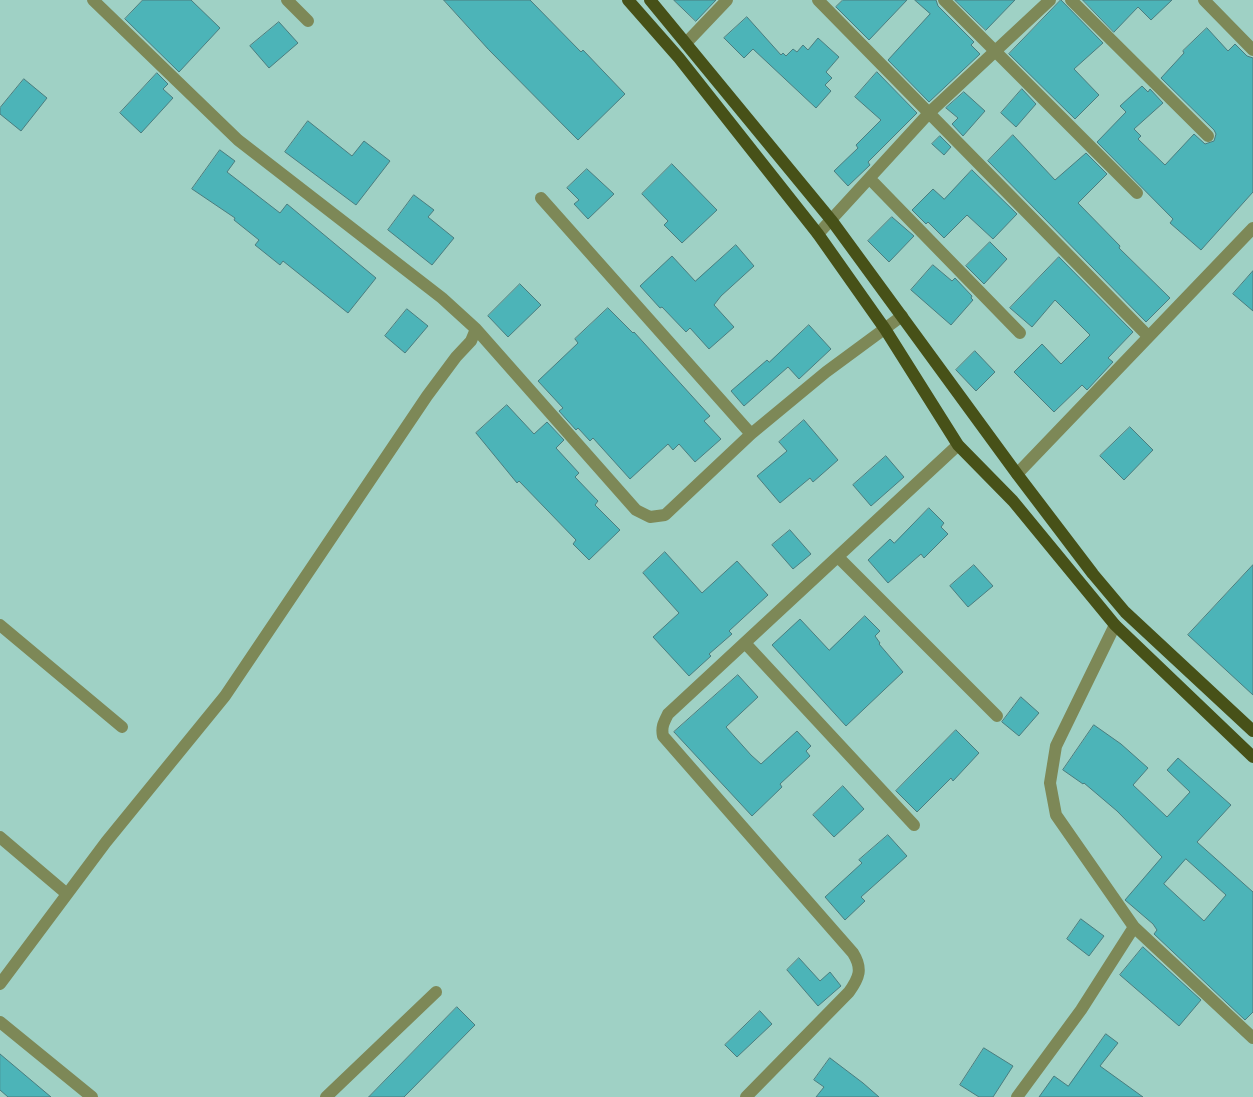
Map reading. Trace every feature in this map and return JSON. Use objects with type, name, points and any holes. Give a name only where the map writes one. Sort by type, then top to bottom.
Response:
[{"type":"main road","points":[[628,0],[679,58],[818,234],[884,329],[958,445],[1013,501],[1115,625],[1253,757]]},
{"type":"main road","points":[[650,0],[832,221],[1016,474],[1092,574],[1125,612],[1253,731]]},
{"type":"street","points":[[93,0],[238,140],[442,298],[476,329],[636,510],[650,517],[665,515],[752,434],[826,372],[902,316]]},
{"type":"street","points":[[287,0],[308,21]]},
{"type":"street","points":[[686,42],[727,0]]},
{"type":"street","points":[[818,0],[1148,336]]},
{"type":"street","points":[[944,0],[1137,193]]},
{"type":"street","points":[[818,234],[832,221],[930,112],[1050,0]]},
{"type":"street","points":[[1071,0],[1208,136]]},
{"type":"street","points":[[1204,0],[1253,50]]},
{"type":"street","points":[[870,179],[1020,333]]},
{"type":"street","points":[[541,198],[752,434]]},
{"type":"street","points":[[1016,474],[1253,228]]},
{"type":"street","points":[[0,984],[106,842],[224,696],[427,396],[456,357],[471,341],[476,329]]},
{"type":"street","points":[[748,1096],[849,992],[857,981],[860,972],[859,963],[663,736],[662,729],[668,714],[958,445]]},
{"type":"street","points":[[838,558],[997,716]]},
{"type":"street","points":[[0,624],[122,726]]},
{"type":"street","points":[[1115,625],[1056,746],[1050,783],[1059,820],[1134,927],[1253,1038]]},
{"type":"street","points":[[745,643],[914,825]]},
{"type":"street","points":[[0,837],[67,894]]},
{"type":"street","points":[[1017,1097],[1081,1010],[1134,927]]},
{"type":"street","points":[[326,1097],[436,992]]},
{"type":"street","points":[[0,1022],[92,1097]]},
{"type":"building","points":[[143,0],[191,0],[220,28],[179,72],[125,19]]},
{"type":"building","points":[[444,0],[530,0],[581,52],[583,50],[625,94],[578,140],[489,50]]},
{"type":"building","points":[[674,0],[716,0],[696,21]]},
{"type":"building","points":[[843,0],[907,0],[869,40],[836,7]]},
{"type":"building","points":[[915,0],[936,0],[938,6],[974,42],[971,45],[980,54],[929,102],[888,60],[930,14]]},
{"type":"building","points":[[955,0],[1015,0],[986,30]]},
{"type":"building","points":[[1061,0],[1103,43],[1074,69],[1099,95],[1075,119],[1009,54]]},
{"type":"building","points":[[1083,0],[1172,0],[1151,20],[1138,7],[1114,32]]},
{"type":"building","points":[[747,17],[781,55],[783,53],[786,56],[793,49],[797,52],[803,45],[808,50],[818,38],[839,57],[826,72],[832,78],[825,85],[831,91],[816,108],[753,49],[744,58],[724,38]]},
{"type":"building","points":[[279,22],[298,43],[269,68],[250,46]]},
{"type":"building","points":[[1207,28],[1228,51],[1235,44],[1247,56],[1253,58],[1253,192],[1201,250],[1170,223],[1173,219],[1097,142],[1126,112],[1120,106],[1142,86],[1148,92],[1150,89],[1163,103],[1134,129],[1141,136],[1138,139],[1165,165],[1194,134],[1205,144],[1214,141],[1216,134],[1214,130],[1161,78],[1184,53],[1183,51]]},
{"type":"building","points":[[877,72],[917,113],[868,162],[870,165],[848,186],[834,171],[858,148],[856,145],[881,120],[855,97]]},
{"type":"building","points":[[157,73],[168,84],[163,89],[173,98],[141,133],[120,113]]},
{"type":"building","points":[[24,79],[47,98],[21,131],[0,114],[0,108]]},
{"type":"building","points":[[1022,89],[1036,104],[1016,127],[1001,113]]},
{"type":"building","points":[[964,92],[985,111],[963,136],[952,124],[958,118],[946,108]]},
{"type":"building","points":[[308,121],[352,156],[364,141],[390,161],[356,205],[285,152]]},
{"type":"building","points":[[1013,135],[1055,180],[1086,153],[1107,174],[1078,203],[1120,246],[1119,248],[1170,298],[1146,322],[988,161]]},
{"type":"building","points":[[940,136],[951,147],[944,155],[932,144]]},
{"type":"building","points":[[220,150],[235,161],[227,172],[280,213],[287,204],[376,278],[348,313],[283,261],[280,265],[255,245],[259,240],[234,220],[235,218],[192,189]]},
{"type":"building","points":[[672,164],[717,210],[682,243],[664,225],[668,221],[642,194]]},
{"type":"building","points":[[587,169],[614,194],[588,219],[574,204],[579,200],[567,188]]},
{"type":"building","points":[[972,170],[1017,214],[993,239],[967,215],[944,238],[928,222],[926,224],[912,210],[933,189],[944,199]]},
{"type":"building","points":[[414,195],[434,210],[428,217],[454,238],[432,265],[388,230]]},
{"type":"building","points":[[892,217],[914,236],[889,262],[868,241]]},
{"type":"building","points":[[990,242],[1007,259],[984,284],[966,266]]},
{"type":"building","points":[[736,245],[754,266],[721,296],[714,305],[734,327],[709,349],[690,328],[686,332],[640,286],[672,256],[695,281]]},
{"type":"building","points":[[1059,257],[1133,332],[1108,358],[1113,362],[1087,390],[1082,385],[1054,412],[1014,372],[1042,344],[1061,364],[1090,335],[1055,300],[1032,327],[1010,308]]},
{"type":"building","points":[[933,265],[952,281],[955,278],[972,296],[973,300],[951,325],[911,290]]},
{"type":"building","points":[[1253,271],[1253,311],[1233,294]]},
{"type":"building","points":[[520,284],[541,305],[508,337],[488,316]]},
{"type":"building","points":[[608,308],[634,332],[710,416],[704,421],[721,439],[695,462],[679,444],[673,450],[668,444],[630,479],[593,438],[590,441],[578,428],[576,430],[559,411],[563,408],[538,381],[578,343],[575,339]]},
{"type":"building","points":[[407,309],[428,326],[405,353],[385,336]]},
{"type":"building","points":[[809,325],[831,349],[799,379],[788,367],[744,406],[731,391],[767,360],[769,362]]},
{"type":"building","points":[[975,351],[995,372],[976,391],[956,370]]},
{"type":"building","points":[[507,405],[534,434],[547,422],[564,440],[556,448],[579,473],[575,477],[598,501],[595,505],[620,530],[589,560],[573,544],[576,540],[519,481],[517,483],[476,433]]},
{"type":"building","points":[[804,420],[838,460],[813,482],[810,478],[780,503],[757,476],[787,451],[779,442]]},
{"type":"building","points":[[1130,427],[1153,450],[1124,480],[1100,456]]},
{"type":"building","points":[[886,456],[904,477],[871,506],[853,485]]},
{"type":"building","points":[[929,508],[944,523],[941,527],[948,534],[924,558],[921,554],[888,583],[868,560],[890,539],[894,543]]},
{"type":"building","points":[[790,530],[811,554],[793,569],[772,545]]},
{"type":"building","points":[[665,552],[702,593],[737,561],[768,595],[729,631],[732,634],[709,654],[711,656],[689,676],[653,637],[679,613],[643,573]]},
{"type":"building","points":[[974,565],[993,586],[968,607],[950,586]]},
{"type":"building","points":[[1253,565],[1253,695],[1188,635]]},
{"type":"building","points":[[865,616],[880,631],[875,636],[879,644],[903,672],[846,726],[772,645],[800,619],[829,650]]},
{"type":"building","points":[[738,675],[758,697],[726,727],[751,755],[761,764],[797,731],[811,746],[806,751],[810,756],[780,784],[782,787],[752,816],[674,732]]},
{"type":"building","points":[[1021,697],[1039,713],[1019,736],[1002,722]]},
{"type":"building","points":[[1094,725],[1121,744],[1148,768],[1133,785],[1167,817],[1190,792],[1167,770],[1178,758],[1231,805],[1197,842],[1253,892],[1253,1012],[1245,1020],[1154,934],[1157,930],[1153,924],[1125,900],[1162,857],[1117,811],[1084,783],[1063,770]],"holes":[[[1186,859],[1226,895],[1204,921],[1164,884]]]},
{"type":"building","points":[[956,730],[979,753],[953,781],[951,778],[917,812],[896,791]]},
{"type":"building","points":[[843,786],[864,809],[834,837],[813,815]]},
{"type":"building","points":[[888,835],[907,856],[861,897],[865,901],[845,920],[825,897],[862,863],[859,860]]},
{"type":"building","points":[[1081,919],[1104,936],[1089,956],[1067,939]]},
{"type":"building","points":[[1143,947],[1201,1000],[1179,1026],[1120,975]]},
{"type":"building","points":[[799,958],[820,981],[830,972],[841,986],[818,1006],[787,970]]},
{"type":"building","points":[[457,1007],[475,1025],[404,1097],[369,1097]]},
{"type":"building","points":[[760,1011],[772,1024],[737,1057],[725,1045]]},
{"type":"building","points":[[1106,1034],[1118,1043],[1100,1066],[1143,1097],[1039,1097],[1054,1076],[1068,1086]]},
{"type":"building","points":[[984,1048],[1013,1066],[993,1097],[979,1097],[960,1085]]},
{"type":"building","points":[[0,1054],[51,1097],[8,1097],[0,1090]]},
{"type":"building","points":[[830,1058],[879,1097],[816,1097],[824,1087],[814,1080]]}]
